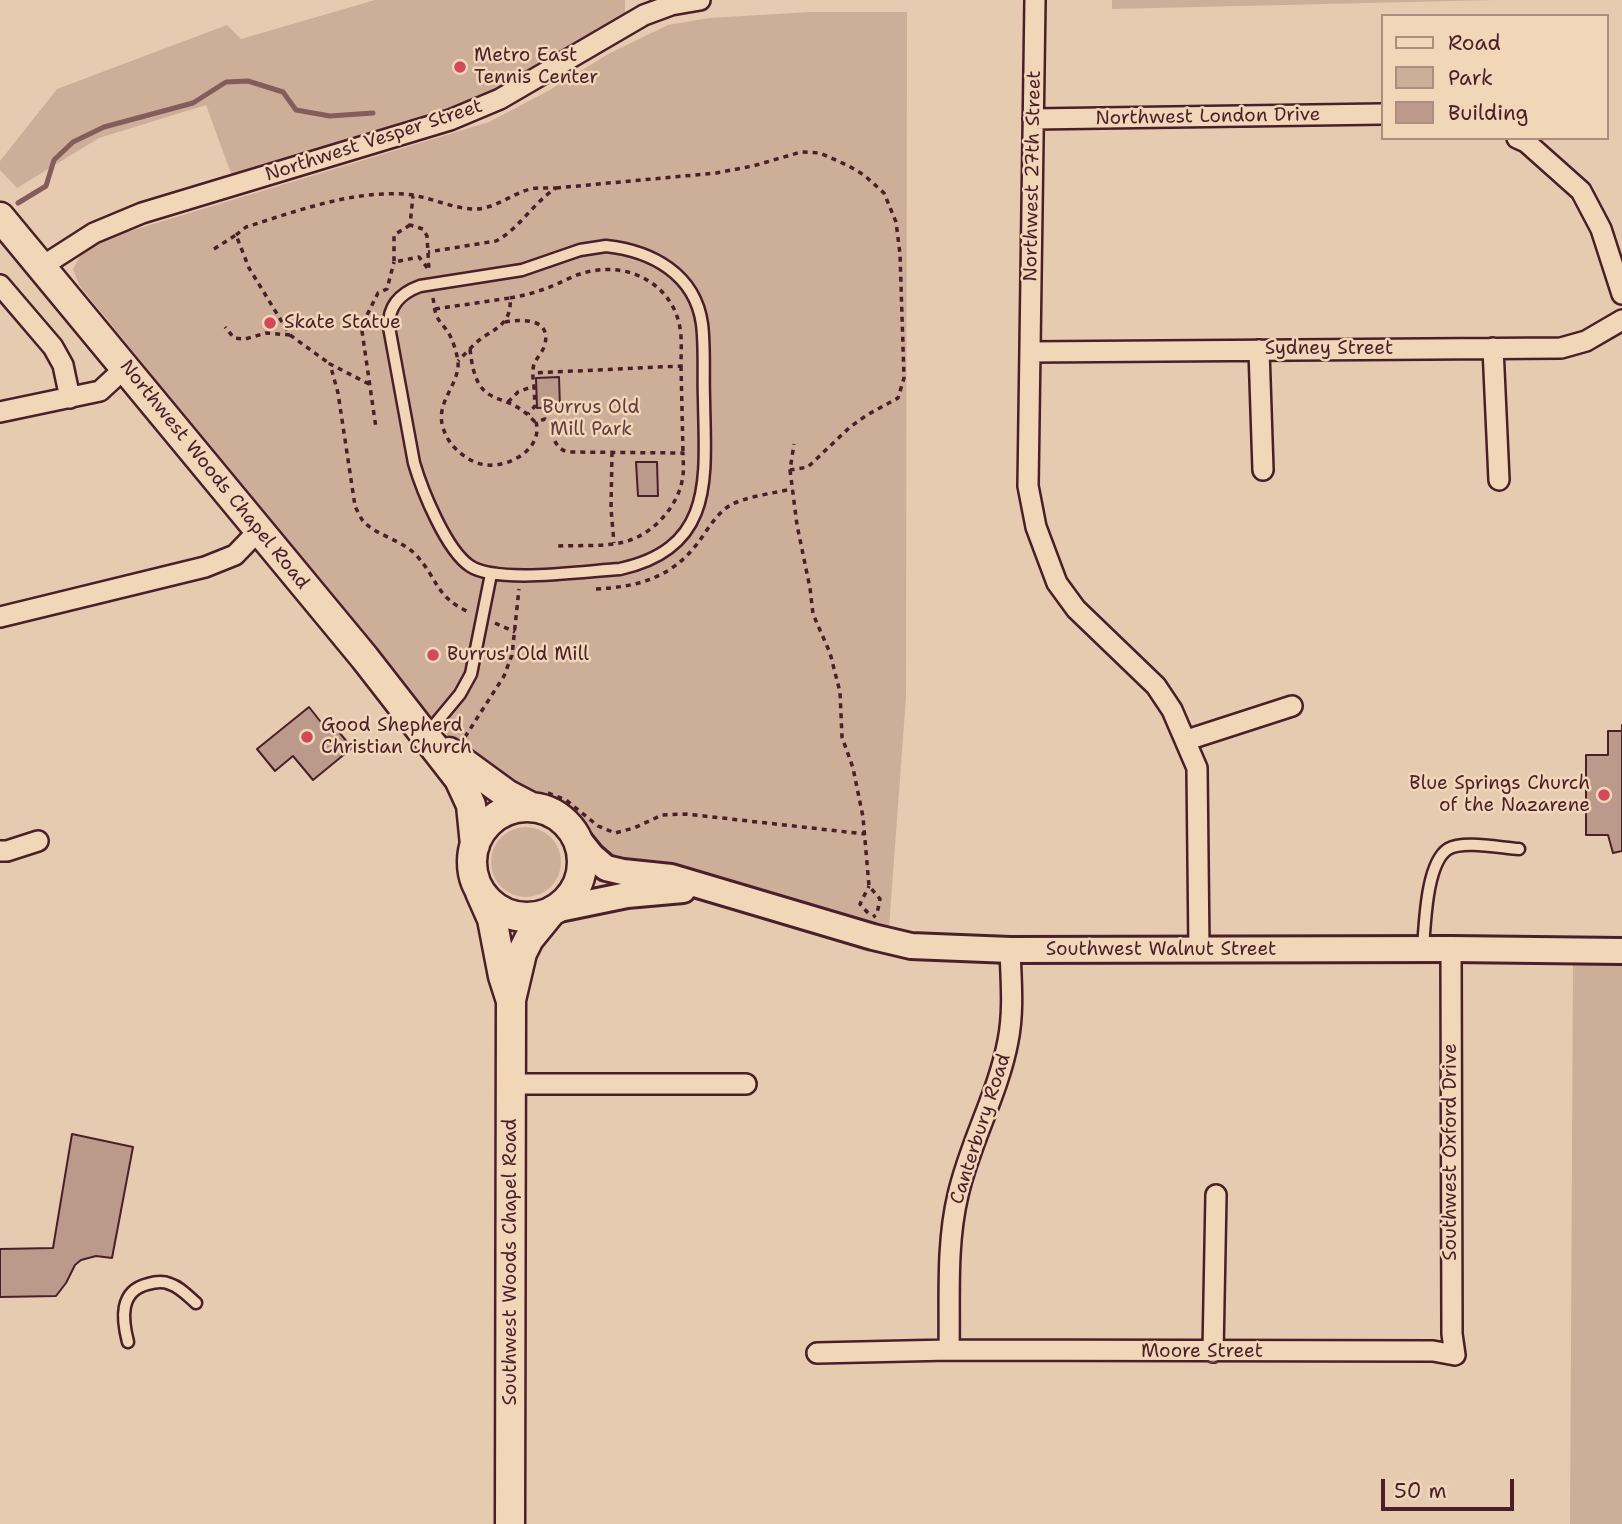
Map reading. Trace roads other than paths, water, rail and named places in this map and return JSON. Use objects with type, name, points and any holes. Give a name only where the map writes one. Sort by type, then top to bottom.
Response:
[{"type":"main road","name":"Northwest Woods Chapel Road","points":[[0,216],[364,657],[459,779],[469,799],[474,820],[475,845]]},
{"type":"main road","name":"Northwest Woods Chapel Road","points":[[425,735],[509,795],[535,798]]},
{"type":"main road","points":[[535,798],[548,811],[564,821],[575,835],[582,852],[582,869],[577,887],[555,911],[533,917],[515,916],[498,909],[484,897],[475,881],[472,863],[475,845],[483,829],[496,817],[535,798]]},
{"type":"main road","name":"Southwest Woods Chapel Road","points":[[475,881],[492,919],[503,976],[511,1000]]},
{"type":"main road","name":"Southwest Woods Chapel Road","points":[[510,1524],[511,1000],[522,953],[529,939],[555,911]]},
{"type":"street","name":"Northwest Vesper Street","points":[[41,268],[94,233],[142,213],[450,120],[500,99],[643,15],[671,5],[700,0]]},
{"type":"street","name":"Northwest 27th Street","points":[[1035,0],[1028,486],[1036,527],[1057,583],[1076,609],[1156,686],[1187,740],[1197,768],[1199,950]]},
{"type":"street","name":"Northwest London Drive","points":[[1033,119],[1380,114]]},
{"type":"street","points":[[1522,140],[1581,191],[1601,229],[1622,294]]},
{"type":"street","points":[[0,285],[53,347],[63,365],[70,398]]},
{"type":"street","name":"Sydney Street","points":[[1030,352],[1562,348],[1586,341],[1622,320]]},
{"type":"street","points":[[1493,348],[1499,480]]},
{"type":"street","points":[[1259,350],[1263,470]]},
{"type":"street","points":[[0,412],[100,391],[126,367]]},
{"type":"street","points":[[0,617],[205,567],[235,555],[259,530]]},
{"type":"street","points":[[1187,740],[1292,706]]},
{"type":"street","name":"Southwest Walnut Street","points":[[575,835],[606,868],[671,877],[708,890],[911,946],[1010,950],[1622,951]]},
{"type":"street","points":[[0,851],[38,841]]},
{"type":"street","name":"Southwest Walnut Street","points":[[555,911],[627,895],[708,890]]},
{"type":"street","name":"Southwest Oxford Drive","points":[[1451,949],[1452,1320],[1455,1355]]},
{"type":"street","name":"Canterbury Road","points":[[949,1350],[951,1239],[954,1215],[958,1192],[1003,1066],[1009,1040],[1012,1005],[1010,950]]},
{"type":"street","points":[[512,1084],[746,1084]]},
{"type":"street","points":[[1213,1352],[1216,1195]]},
{"type":"street","name":"Moore Street","points":[[817,1353],[949,1350],[1433,1351],[1455,1355]]},
{"type":"lane","points":[[587,248],[619,248],[657,259],[678,275],[689,289],[702,321],[706,459],[697,513],[678,539],[656,556],[637,565],[620,569],[491,574],[469,565],[460,557],[446,537],[420,483],[388,327],[391,310],[408,290],[420,286],[523,270],[587,248]]},
{"type":"lane","points":[[425,735],[460,694],[471,674],[491,574]]},
{"type":"lane","points":[[1423,949],[1429,886],[1437,864],[1447,849],[1465,845],[1519,849]]},
{"type":"lane","points":[[128,1342],[124,1310],[127,1297],[139,1286],[156,1282],[169,1283],[182,1290],[196,1303]]},
{"type":"waterway","points":[[18,203],[46,186],[54,160],[73,142],[104,127],[193,103],[226,82],[248,81],[283,92],[296,110],[330,116],[373,113]]},
{"type":"place","name":"Metro East Tennis Center","points":[[460,67]]},
{"type":"place","name":"Skate Statue","points":[[270,323]]},
{"type":"place","name":"Burrus' Old Mill","points":[[433,655]]},
{"type":"place","name":"Good Shepherd Christian Church","points":[[307,737]]},
{"type":"place","name":"Blue Springs Church of the Nazarene","points":[[1604,795]]},
{"type":"park label","name":"Burrus Old Mill Park","points":[[591,419]]}]
